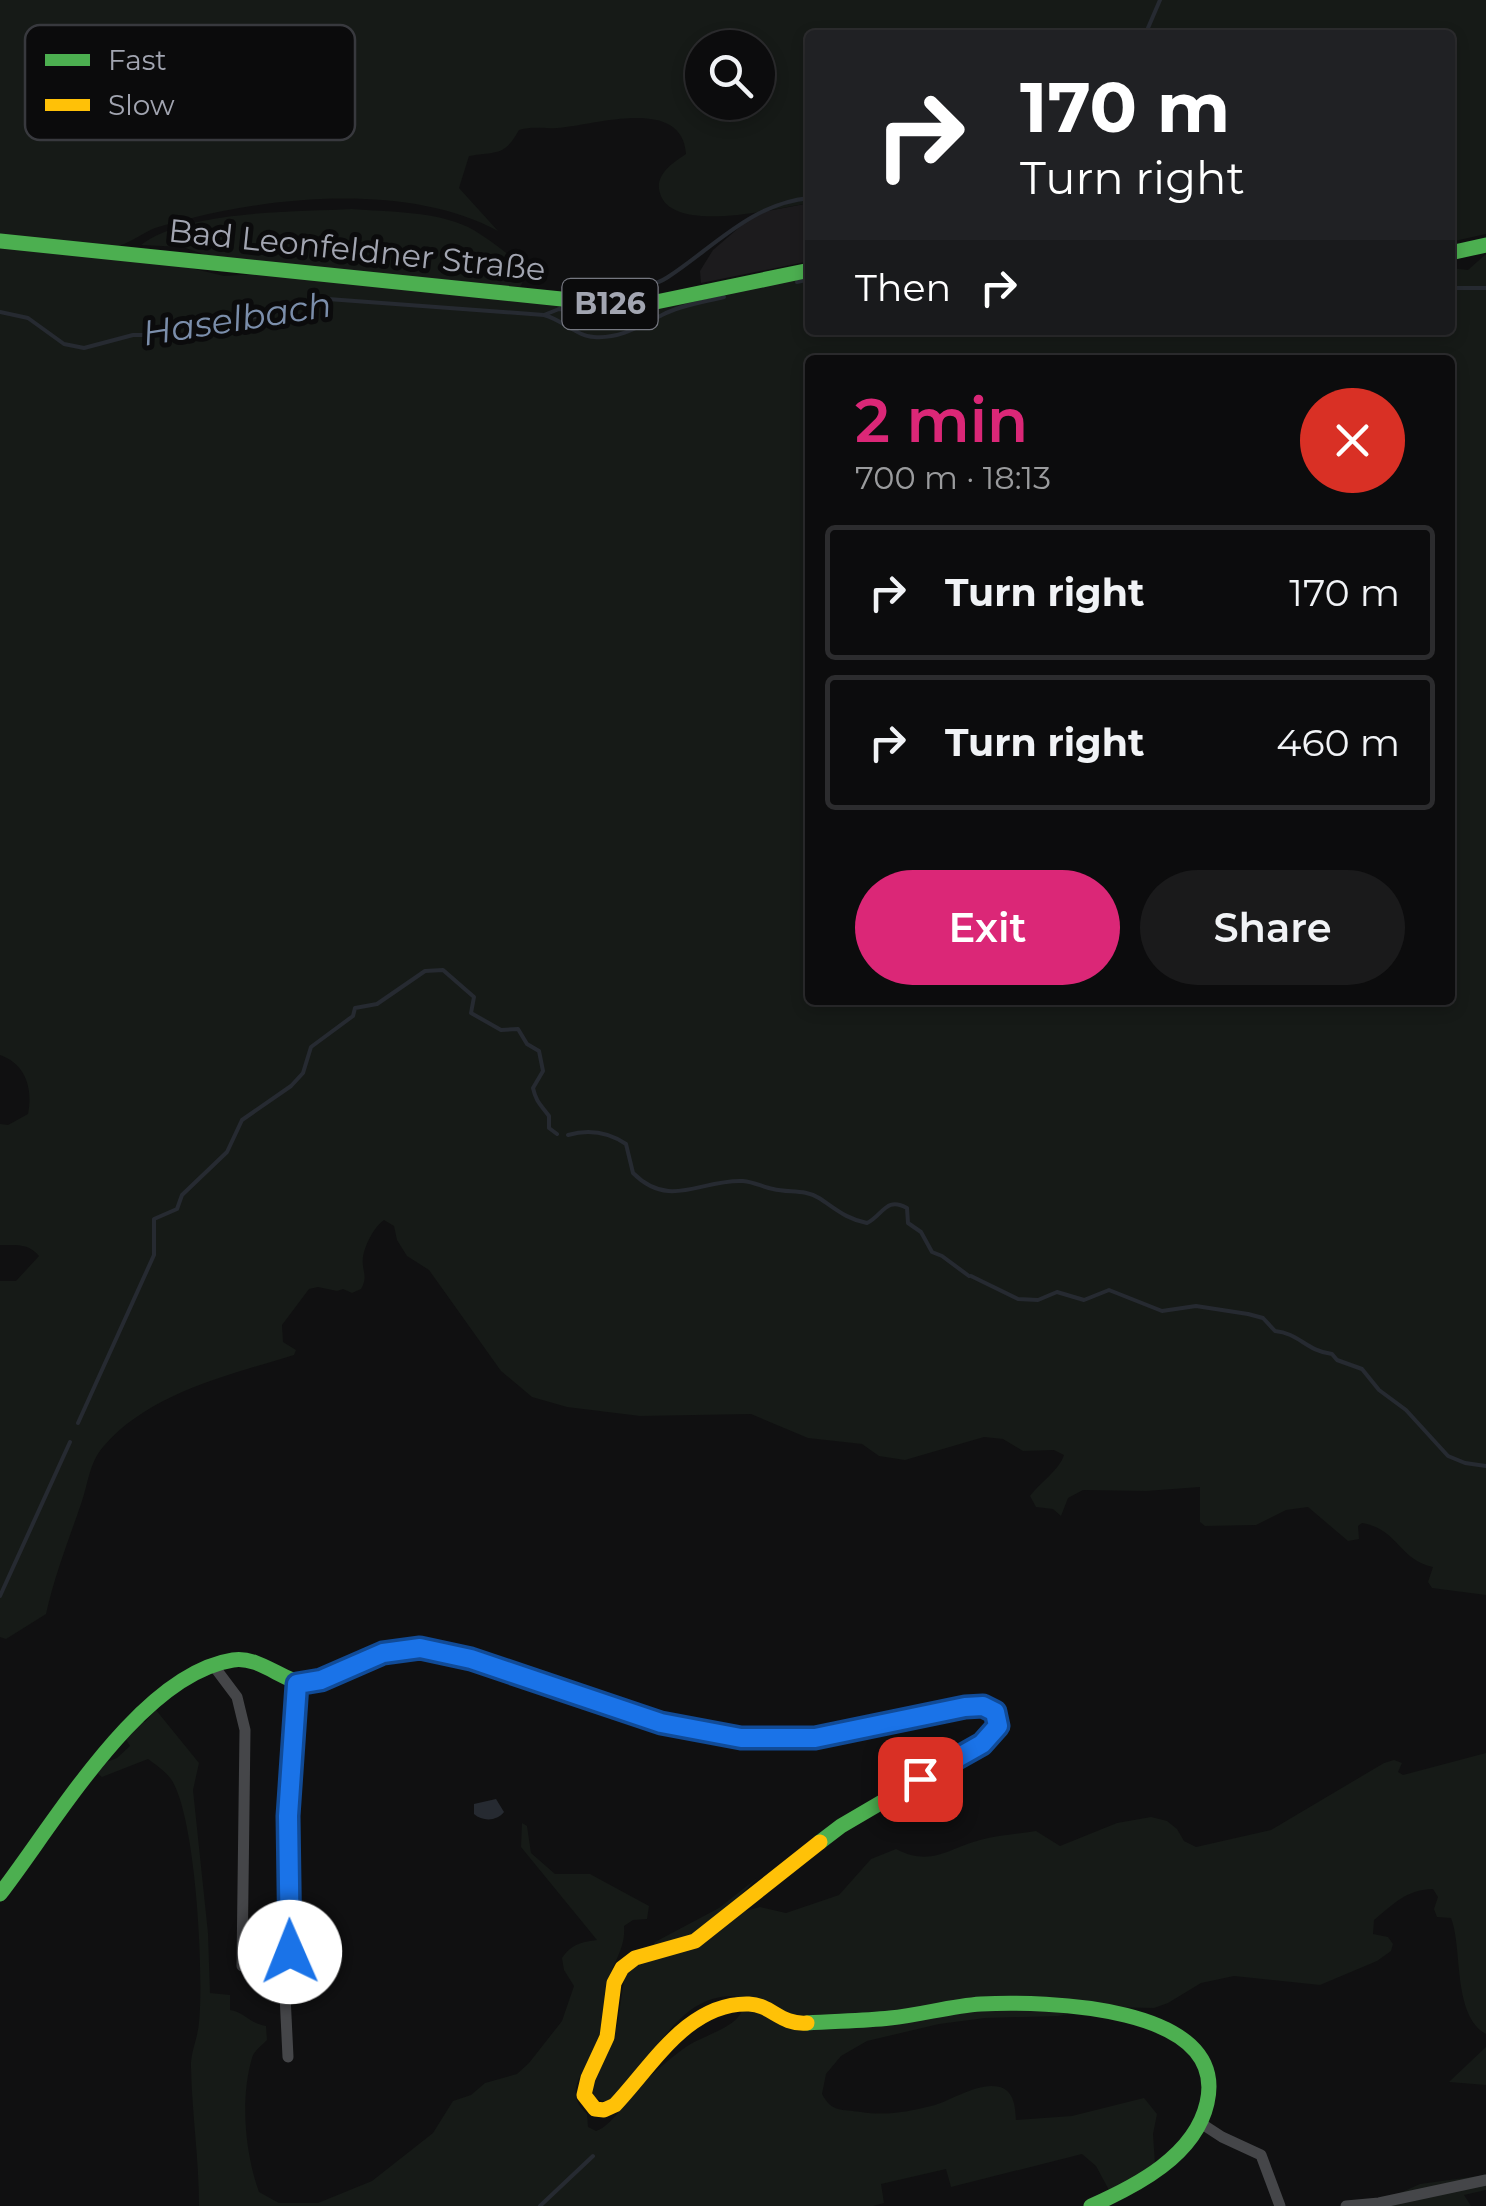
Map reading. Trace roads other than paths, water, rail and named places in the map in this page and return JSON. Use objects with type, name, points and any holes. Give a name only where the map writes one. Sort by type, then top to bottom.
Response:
[{"type":"street","name":"Bad Leonfeldner Straße","points":[[0,241],[620,305],[656,302],[805,271]]},
{"type":"street","points":[[1455,251],[1486,245]]},
{"type":"street","points":[[0,1894],[126,1728],[170,1690],[229,1660],[249,1660],[297,1684],[321,1680],[383,1653],[420,1648],[471,1659],[661,1723],[741,1738],[815,1738],[965,1707],[990,1708],[996,1713],[998,1726],[982,1744],[841,1826],[701,1937],[676,1950],[638,1957],[624,1965],[615,1982],[605,2042],[584,2086],[587,2103],[600,2110],[615,2106],[690,2025],[706,2013],[728,2005],[761,2005],[784,2023],[794,2024],[996,2004],[1127,2015],[1172,2032],[1199,2050],[1208,2065],[1210,2088],[1199,2122],[1176,2154],[1160,2169],[1091,2206]]},
{"type":"street","points":[[212,1666],[236,1697],[245,1730],[242,1966]]},
{"type":"street","points":[[288,2056],[288,1816],[297,1684]]},
{"type":"street","points":[[1199,2122],[1261,2156],[1280,2206]]},
{"type":"street","points":[[1346,2206],[1486,2180]]},
{"type":"waterway","points":[[1147,30],[1160,0]]},
{"type":"waterway","name":"Haselbach","points":[[617,296],[662,281],[752,217],[805,199]]},
{"type":"waterway","name":"Haselbach","points":[[797,282],[805,280]]},
{"type":"waterway","name":"Haselbach","points":[[1455,288],[1486,288]]},
{"type":"waterway","name":"Haselbach","points":[[0,312],[28,318],[64,344],[84,348],[133,335],[181,335],[328,299],[544,315],[582,334],[603,337],[630,331],[677,309],[724,297]]},
{"type":"waterway","name":"Haselbach","points":[[544,315],[559,309],[596,312]]},
{"type":"waterway","points":[[78,1423],[154,1255],[154,1219],[177,1209],[182,1195],[227,1152],[242,1120],[291,1086],[303,1073],[311,1047],[353,1016],[355,1008],[377,1004],[425,971],[443,970],[474,997],[471,1013],[501,1030],[518,1029],[527,1044],[539,1051],[543,1071],[533,1088],[549,1116],[549,1128],[557,1134]]},
{"type":"waterway","points":[[568,1135],[605,1134],[626,1144],[633,1173],[660,1190],[747,1182],[814,1195],[847,1216],[867,1223],[889,1205],[900,1205],[907,1208],[908,1223],[921,1232],[932,1252],[969,1276]]},
{"type":"waterway","points":[[971,1276],[1018,1299],[1038,1300],[1057,1292],[1084,1300],[1109,1290],[1162,1311],[1196,1306],[1263,1318],[1275,1331],[1362,1369],[1448,1456],[1486,1466]]},
{"type":"waterway","points":[[0,1596],[70,1442]]},
{"type":"waterway","points":[[540,2206],[593,2156]]}]
